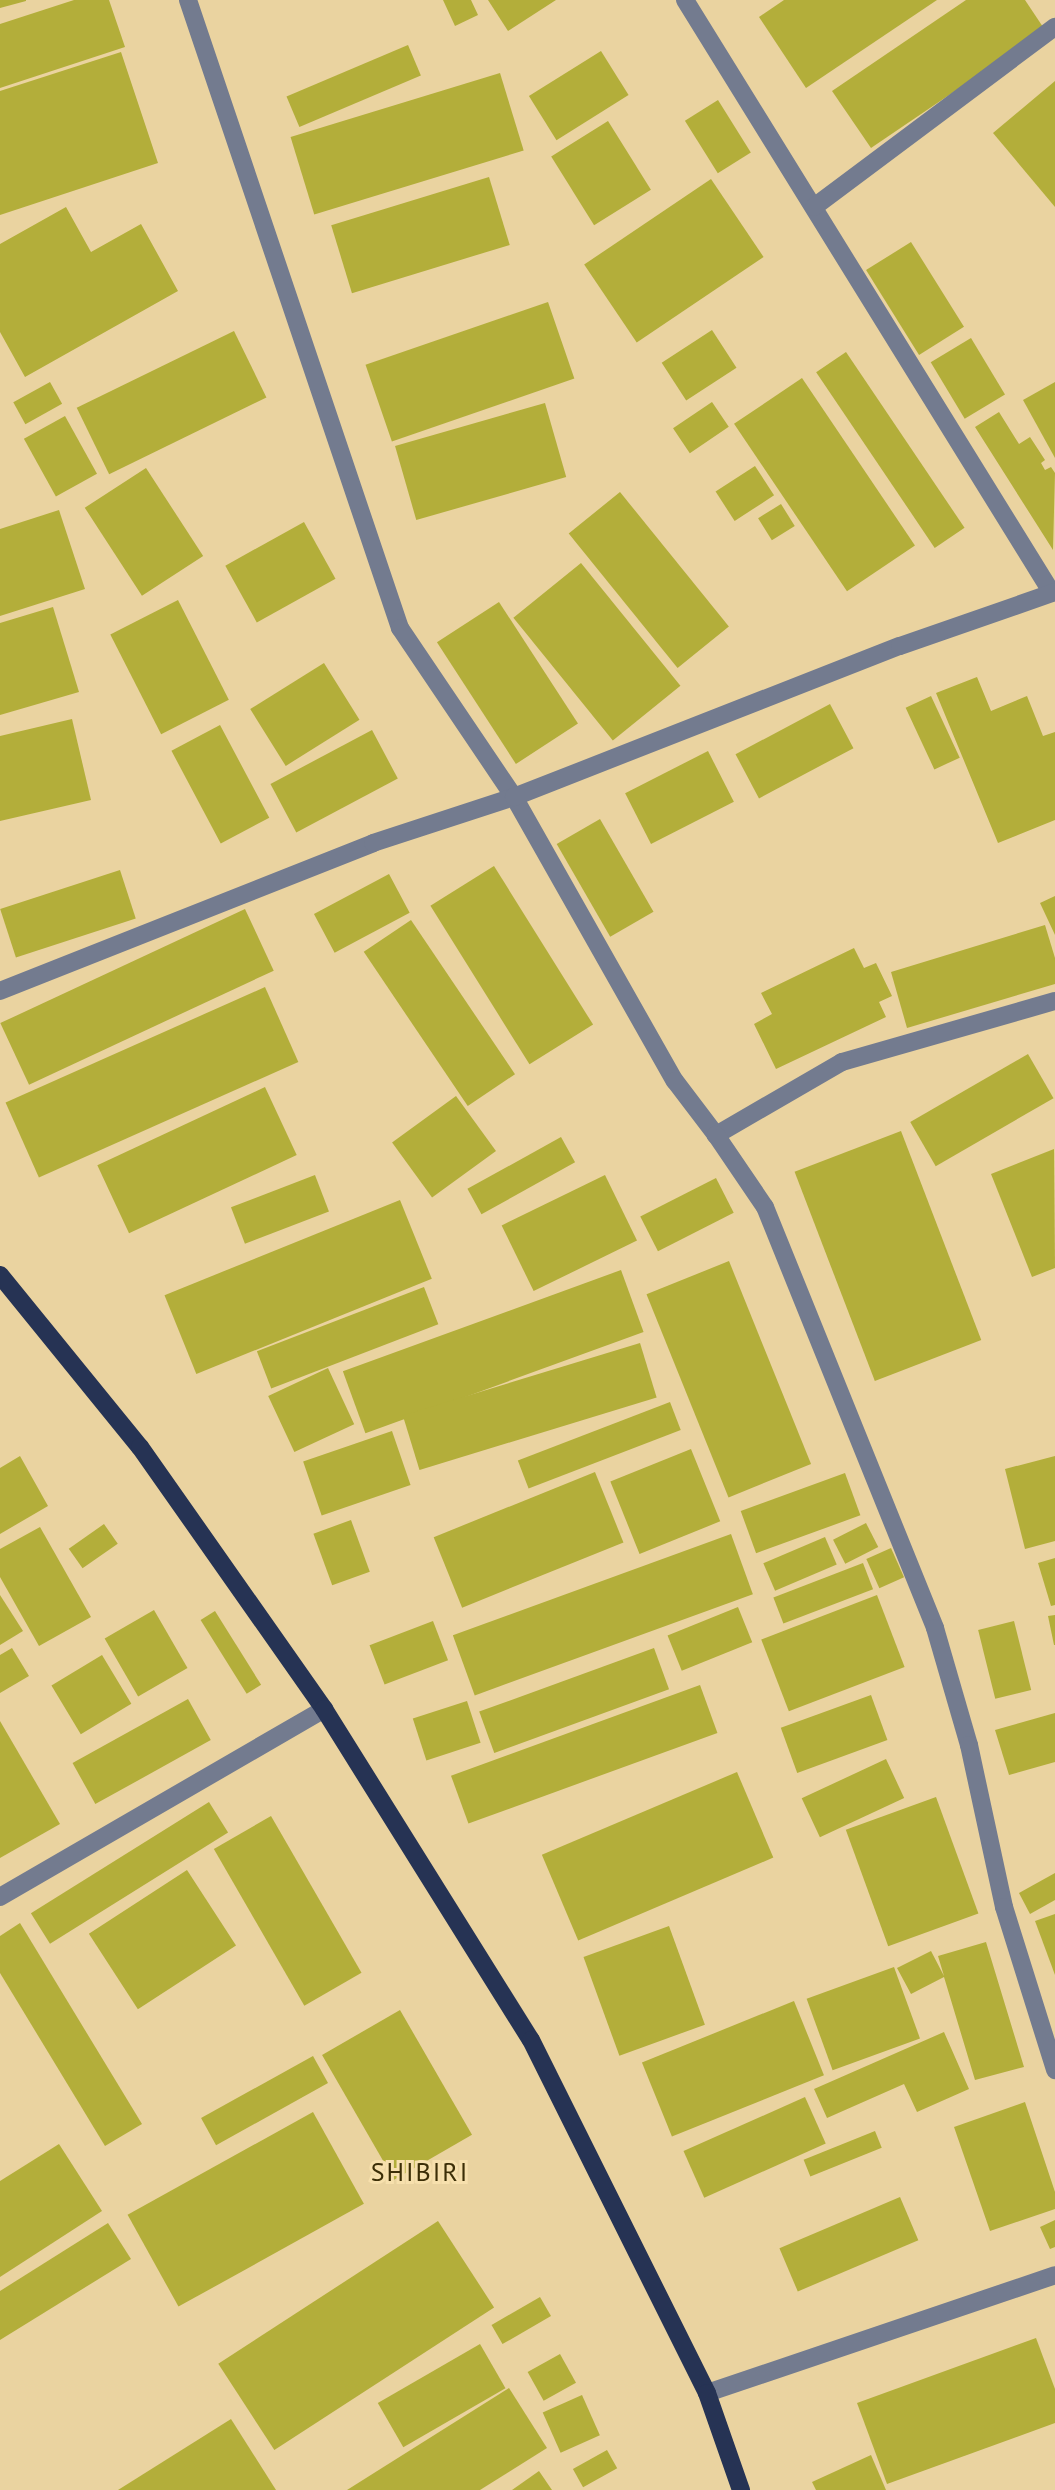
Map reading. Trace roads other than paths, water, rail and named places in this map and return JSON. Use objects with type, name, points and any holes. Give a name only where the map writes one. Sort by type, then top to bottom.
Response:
[{"type":"main road","points":[[0,1275],[141,1447],[324,1709],[531,2040],[707,2393],[741,2490]]},
{"type":"street","points":[[188,0],[400,628],[514,797],[669,1069],[765,1207],[935,1628],[969,1745],[1004,1907],[1055,2070]]},
{"type":"street","points":[[0,991],[373,843],[514,797],[900,646],[1054,592],[685,0]]},
{"type":"street","points":[[814,207],[1055,27]]},
{"type":"street","points":[[716,1135],[842,1062],[1055,1001]]},
{"type":"street","points":[[0,1897],[324,1709]]},
{"type":"street","points":[[707,2393],[1055,2275]]},
{"type":"district","name":"SHIBIRI","points":[[420,2172]]}]
